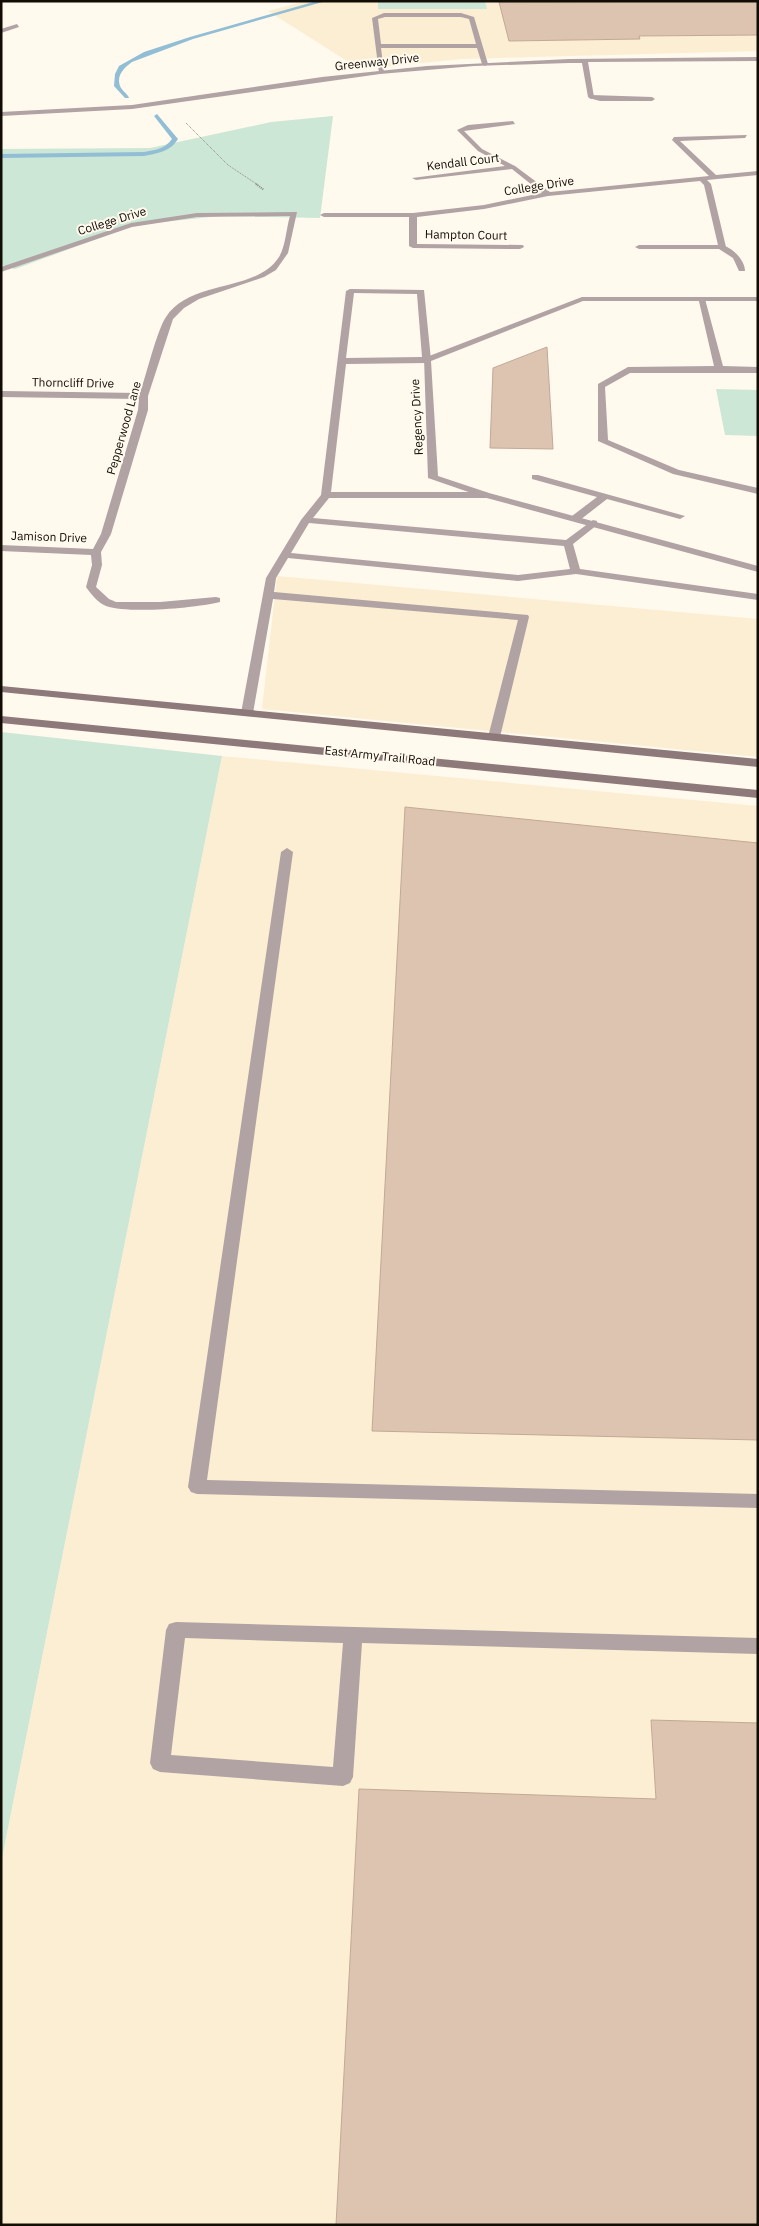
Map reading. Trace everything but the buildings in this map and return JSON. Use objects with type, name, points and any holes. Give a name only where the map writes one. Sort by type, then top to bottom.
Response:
[{"type":"main road","name":"East Army Trail Road","points":[[1,689],[758,763]]},
{"type":"main road","name":"East Army Trail Road","points":[[1,719],[758,794]]},
{"type":"street","points":[[381,72],[375,18],[394,15],[461,15],[472,18],[485,64]]},
{"type":"street","points":[[1,23],[17,26],[1,30]]},
{"type":"street","points":[[378,46],[479,46]]},
{"type":"street","name":"Greenway Drive","points":[[1,114],[100,110],[165,103],[381,72],[485,64],[584,60],[758,59]]},
{"type":"street","points":[[584,60],[591,97],[600,99],[652,99]]},
{"type":"street","points":[[514,123],[468,127],[460,130],[480,150],[513,167],[548,194]]},
{"type":"street","points":[[714,177],[674,139],[745,136]]},
{"type":"street","name":"Kendall Court","points":[[416,178],[513,167]]},
{"type":"street","name":"College Drive","points":[[324,215],[413,215],[484,207],[548,194],[758,173]]},
{"type":"street","points":[[701,178],[708,184],[722,247]]},
{"type":"street","name":"College Drive","points":[[1,270],[132,225],[197,215],[294,214]]},
{"type":"street","name":"Pepperwood Lane","points":[[216,600],[123,605],[107,603],[91,587],[97,565],[96,552],[106,534],[143,410],[144,396],[169,318],[176,309],[208,292],[248,280],[271,270],[282,259],[294,214]]},
{"type":"street","name":"Hampton Court","points":[[413,215],[413,246],[520,247]]},
{"type":"street","points":[[639,248],[722,247],[736,257],[742,269]]},
{"type":"street","points":[[247,713],[271,578],[306,520],[326,495],[350,292],[422,292],[427,360],[343,361]]},
{"type":"street","name":"Regency Drive","points":[[758,299],[582,299],[427,360],[433,478],[486,495],[758,569]]},
{"type":"street","points":[[701,299],[719,370]]},
{"type":"street","points":[[758,370],[628,370],[601,386],[603,441],[676,472],[758,491]]},
{"type":"street","name":"Thorncliff Drive","points":[[1,394],[144,396]]},
{"type":"street","points":[[535,476],[680,516]]},
{"type":"street","points":[[326,495],[486,495]]},
{"type":"street","points":[[576,518],[606,496]]},
{"type":"street","points":[[306,520],[568,543],[593,523]]},
{"type":"street","points":[[568,543],[576,571]]},
{"type":"street","name":"Jamison Drive","points":[[1,548],[96,552]]},
{"type":"street","points":[[285,555],[518,578],[576,571],[758,597]]},
{"type":"street","points":[[268,595],[524,617],[494,737]]},
{"type":"street","points":[[287,852],[197,1487],[758,1502]]},
{"type":"street","points":[[353,1634],[343,1777],[160,1763],[176,1630],[353,1634],[758,1646]]},
{"type":"path","points":[[165,103],[228,165],[294,214]]},
{"type":"shaded area","points":[[306,1],[758,1],[758,51],[462,59],[380,67],[355,66],[268,11]]},
{"type":"shaded area","points":[[277,576],[758,619],[758,757],[262,709]]},
{"type":"shaded area","points":[[222,756],[758,806],[758,2225],[1,2225],[1,1863]]},
{"type":"green space","points":[[485,1],[487,9],[378,9],[378,2]]},
{"type":"green space","points":[[333,116],[320,218],[220,216],[135,225],[15,269],[1,265],[1,149],[150,148],[271,122]]},
{"type":"green space","points":[[716,389],[758,390],[758,436],[725,435]]},
{"type":"green space","points":[[1,732],[222,756],[1,1863]]},
{"type":"waterway","points":[[127,97],[117,86],[121,67],[146,53],[191,38],[324,1]]},
{"type":"waterway","points":[[1,156],[144,154],[158,152],[169,146],[175,139],[157,116]]}]
